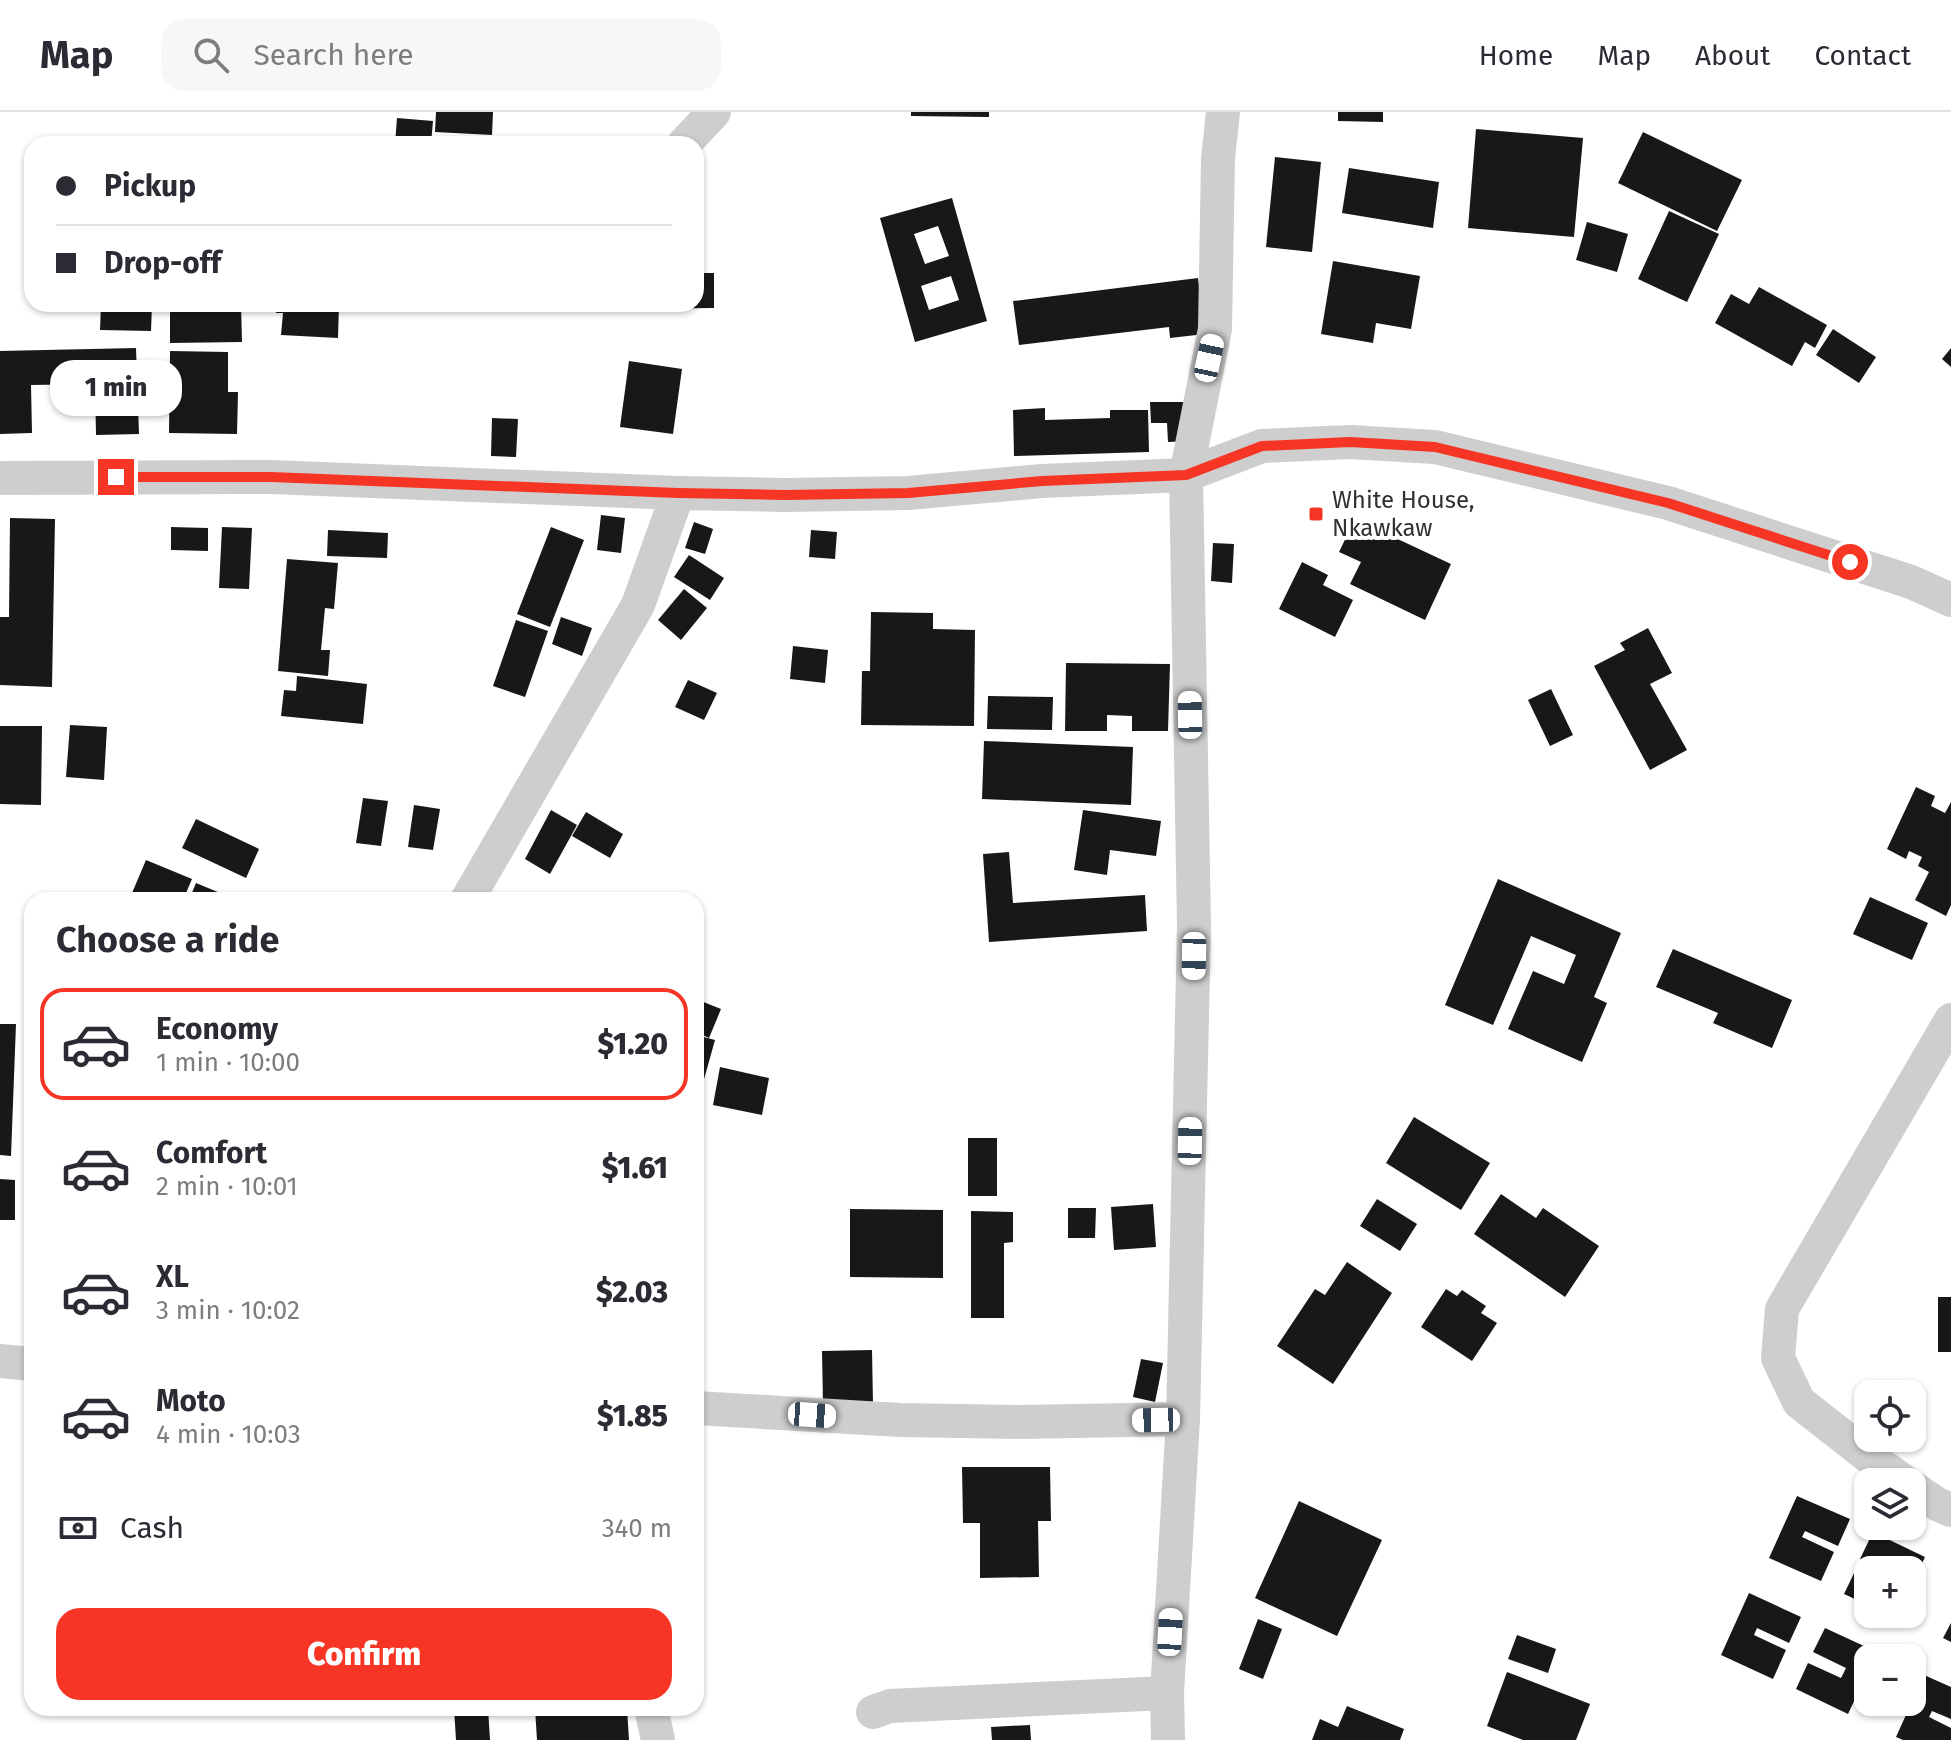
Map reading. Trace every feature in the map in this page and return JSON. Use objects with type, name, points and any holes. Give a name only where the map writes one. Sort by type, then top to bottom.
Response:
[{"type":"street","points":[[692,136],[714,112]]},
{"type":"street","points":[[1168,1740],[1167,1693],[1183,1419],[1194,925],[1186,475],[1215,329],[1218,159],[1223,112]]},
{"type":"street","points":[[0,478],[271,477],[678,493],[908,493],[1042,481],[1186,475],[1262,446],[1350,442],[1435,447],[1668,503],[1911,582],[1951,600]]},
{"type":"street","points":[[472,892],[638,605],[678,493]]},
{"type":"street","points":[[1885,1468],[1799,1402],[1778,1358],[1782,1309],[1951,1020]]},
{"type":"street","points":[[0,1361],[24,1363]]},
{"type":"street","points":[[704,1408],[915,1420],[1183,1419]]},
{"type":"street","points":[[1926,1497],[1951,1510]]},
{"type":"street","points":[[873,1712],[890,1706],[1167,1693]]},
{"type":"street","points":[[653,1716],[658,1740]]},
{"type":"building","points":[[436,112],[493,112],[492,135],[435,132]]},
{"type":"building","points":[[911,112],[989,112],[989,117],[911,116]]},
{"type":"building","points":[[1338,112],[1383,112],[1383,122],[1338,121]]},
{"type":"building","points":[[397,118],[433,121],[432,136],[396,136]]},
{"type":"building","points":[[1476,129],[1583,138],[1574,237],[1468,228]]},
{"type":"building","points":[[1643,132],[1742,180],[1717,231],[1618,183]]},
{"type":"building","points":[[1275,157],[1321,162],[1312,252],[1266,247]]},
{"type":"building","points":[[1349,168],[1439,182],[1433,228],[1342,213]]},
{"type":"building","points":[[952,198],[987,321],[915,342],[880,218]],"holes":[[[938,226],[949,256],[925,264],[914,234]],[[951,276],[959,300],[929,310],[921,286]]]},
{"type":"building","points":[[1669,211],[1719,234],[1687,302],[1638,279]]},
{"type":"building","points":[[1587,222],[1628,234],[1617,272],[1576,260]]},
{"type":"building","points":[[1333,261],[1420,276],[1411,329],[1376,323],[1373,343],[1321,334]]},
{"type":"building","points":[[704,273],[714,273],[714,308],[704,308]]},
{"type":"building","points":[[1198,278],[1205,334],[1170,338],[1169,327],[1019,345],[1013,301]]},
{"type":"building","points":[[1759,287],[1827,325],[1815,348],[1805,342],[1792,366],[1715,323],[1731,294],[1749,304]]},
{"type":"building","points":[[101,312],[152,312],[151,331],[100,330]]},
{"type":"building","points":[[170,312],[241,312],[242,342],[170,343]]},
{"type":"building","points":[[339,312],[338,338],[281,335],[283,313],[276,313]]},
{"type":"building","points":[[1833,329],[1876,357],[1859,383],[1816,355]]},
{"type":"building","points":[[136,348],[139,434],[96,435],[95,384],[31,385],[32,433],[0,434],[0,351]]},
{"type":"building","points":[[1951,348],[1951,367],[1942,359]]},
{"type":"building","points":[[170,351],[228,352],[228,392],[238,392],[237,434],[169,433]]},
{"type":"building","points":[[629,361],[682,369],[673,434],[620,427]]},
{"type":"building","points":[[1150,402],[1192,402],[1193,441],[1168,442],[1167,423],[1151,423]]},
{"type":"building","points":[[1045,408],[1045,420],[1110,418],[1110,410],[1148,410],[1149,452],[1014,456],[1013,410]]},
{"type":"building","points":[[492,418],[518,419],[516,457],[491,456]]},
{"type":"building","points":[[601,515],[625,518],[621,553],[597,550]]},
{"type":"building","points":[[10,518],[55,519],[52,687],[0,685],[0,617],[9,617]]},
{"type":"building","points":[[1355,519],[1451,564],[1425,620],[1350,584],[1361,562],[1339,552]]},
{"type":"building","points":[[694,522],[713,529],[705,554],[685,548]]},
{"type":"building","points":[[171,527],[208,528],[208,551],[171,550]]},
{"type":"building","points":[[222,527],[252,528],[249,589],[219,588]]},
{"type":"building","points":[[551,527],[584,540],[550,627],[517,614]]},
{"type":"building","points":[[328,530],[388,533],[387,558],[327,556]]},
{"type":"building","points":[[811,530],[837,532],[835,559],[809,557]]},
{"type":"building","points":[[1213,543],[1234,544],[1232,583],[1211,581]]},
{"type":"building","points":[[689,555],[724,578],[710,600],[674,577]]},
{"type":"building","points":[[287,559],[338,563],[334,609],[325,608],[321,650],[330,650],[328,676],[278,671]]},
{"type":"building","points":[[1302,562],[1328,575],[1323,585],[1353,600],[1335,637],[1279,609]]},
{"type":"building","points":[[684,589],[707,608],[681,640],[658,620]]},
{"type":"building","points":[[871,612],[933,613],[933,629],[975,630],[974,726],[861,725],[862,671],[870,671]]},
{"type":"building","points":[[561,617],[592,628],[582,656],[552,644]]},
{"type":"building","points":[[516,620],[548,631],[525,697],[493,686]]},
{"type":"building","points":[[1648,628],[1672,673],[1650,684],[1687,750],[1650,770],[1594,666],[1625,650],[1620,643]]},
{"type":"building","points":[[793,646],[828,650],[825,683],[790,679]]},
{"type":"building","points":[[1066,663],[1170,664],[1168,731],[1132,731],[1132,716],[1107,715],[1107,731],[1065,731]]},
{"type":"building","points":[[297,676],[367,684],[363,724],[281,716],[284,690],[296,691]]},
{"type":"building","points":[[688,680],[717,693],[704,720],[675,707]]},
{"type":"building","points":[[1551,689],[1573,735],[1550,746],[1528,700]]},
{"type":"building","points":[[988,696],[1053,697],[1052,730],[987,729]]},
{"type":"building","points":[[70,725],[107,727],[104,780],[66,777]]},
{"type":"building","points":[[0,726],[42,726],[41,805],[0,804]]},
{"type":"building","points":[[984,741],[1133,747],[1131,805],[982,799]]},
{"type":"building","points":[[1916,787],[1935,796],[1931,806],[1945,813],[1951,802],[1951,905],[1946,916],[1915,900],[1929,872],[1918,866],[1922,857],[1909,851],[1906,859],[1887,849]]},
{"type":"building","points":[[363,798],[388,801],[381,846],[356,843]]},
{"type":"building","points":[[414,805],[440,809],[433,850],[408,847]]},
{"type":"building","points":[[551,810],[577,825],[550,874],[525,859]]},
{"type":"building","points":[[1083,810],[1161,821],[1156,856],[1110,850],[1107,875],[1074,870]]},
{"type":"building","points":[[586,812],[623,834],[610,858],[572,836]]},
{"type":"building","points":[[196,819],[259,849],[246,878],[182,848]]},
{"type":"building","points":[[1009,852],[1013,903],[1145,895],[1147,931],[989,942],[983,854]]},
{"type":"building","points":[[146,860],[192,879],[186,892],[132,892]]},
{"type":"building","points":[[1498,879],[1621,933],[1594,997],[1607,1003],[1582,1062],[1508,1029],[1533,971],[1564,984],[1576,955],[1531,936],[1493,1025],[1445,1005]]},
{"type":"building","points":[[196,883],[218,892],[192,892]]},
{"type":"building","points":[[1870,897],[1928,923],[1912,960],[1853,934]]},
{"type":"building","points":[[1673,949],[1792,1000],[1772,1048],[1713,1023],[1718,1013],[1656,987]]},
{"type":"building","points":[[704,1002],[721,1009],[709,1038],[704,1036]]},
{"type":"building","points":[[0,1024],[16,1024],[11,1156],[0,1155]]},
{"type":"building","points":[[704,1037],[715,1040],[704,1079]]},
{"type":"building","points":[[720,1067],[769,1078],[762,1115],[713,1105]]},
{"type":"building","points":[[1414,1117],[1490,1163],[1461,1210],[1386,1163]]},
{"type":"building","points":[[968,1138],[997,1138],[997,1196],[968,1196]]},
{"type":"building","points":[[0,1179],[15,1180],[15,1220],[0,1220]]},
{"type":"building","points":[[1501,1194],[1536,1218],[1543,1208],[1599,1246],[1565,1297],[1474,1234]]},
{"type":"building","points":[[1377,1199],[1417,1224],[1400,1251],[1360,1226]]},
{"type":"building","points":[[1153,1204],[1156,1247],[1114,1250],[1111,1207]]},
{"type":"building","points":[[1068,1208],[1096,1208],[1095,1238],[1068,1238]]},
{"type":"building","points":[[850,1209],[943,1210],[943,1278],[850,1277]]},
{"type":"building","points":[[971,1211],[1013,1212],[1013,1242],[1004,1243],[1004,1318],[971,1318]]},
{"type":"building","points":[[1347,1262],[1392,1293],[1333,1384],[1277,1346],[1315,1289],[1325,1295]]},
{"type":"building","points":[[1446,1289],[1457,1296],[1462,1290],[1486,1306],[1481,1313],[1497,1323],[1472,1361],[1421,1327]]},
{"type":"building","points":[[1938,1297],[1951,1297],[1951,1352],[1938,1352]]},
{"type":"building","points":[[872,1350],[873,1404],[823,1405],[822,1351]]},
{"type":"building","points":[[1141,1359],[1163,1363],[1155,1402],[1133,1397]]},
{"type":"building","points":[[962,1467],[1050,1467],[1051,1521],[1038,1521],[1039,1577],[980,1578],[980,1523],[963,1523]]},
{"type":"building","points":[[1797,1496],[1850,1519],[1838,1546],[1805,1531],[1802,1537],[1834,1552],[1821,1581],[1769,1558]]},
{"type":"building","points":[[1299,1501],[1382,1540],[1337,1636],[1255,1598]]},
{"type":"building","points":[[1869,1540],[1890,1540],[1923,1556],[1861,1556]]},
{"type":"building","points":[[1854,1573],[1854,1599],[1844,1594]]},
{"type":"building","points":[[1749,1593],[1801,1617],[1789,1643],[1757,1628],[1754,1635],[1786,1650],[1773,1679],[1721,1655]]},
{"type":"building","points":[[1258,1619],[1282,1629],[1263,1679],[1239,1669]]},
{"type":"building","points":[[1951,1623],[1951,1642],[1943,1638]]},
{"type":"building","points":[[1825,1628],[1860,1644],[1854,1644],[1854,1701],[1848,1714],[1796,1689],[1808,1663],[1841,1678],[1846,1668],[1813,1652]]},
{"type":"building","points":[[1517,1635],[1556,1649],[1548,1673],[1508,1659]]},
{"type":"building","points":[[1507,1672],[1590,1704],[1576,1740],[1523,1740],[1487,1726]]},
{"type":"building","points":[[1926,1676],[1951,1687],[1951,1719],[1932,1711],[1929,1717],[1951,1728],[1951,1740],[1903,1740],[1896,1737],[1905,1716],[1926,1716]]},
{"type":"building","points":[[1347,1706],[1404,1729],[1400,1740],[1312,1740],[1320,1719],[1338,1727]]},
{"type":"building","points":[[454,1716],[488,1716],[490,1740],[456,1740]]},
{"type":"building","points":[[536,1716],[628,1716],[629,1740],[537,1740]]},
{"type":"building","points":[[1030,1725],[1031,1740],[992,1740],[991,1727]]},
{"type":"place","name":"White House, Nkawkaw","points":[[1316,514]]},
{"type":"route","points":[[116,477],[271,477],[678,493],[908,493],[1042,481],[1186,475],[1262,446],[1350,442],[1435,447],[1668,503],[1850,562]]}]
